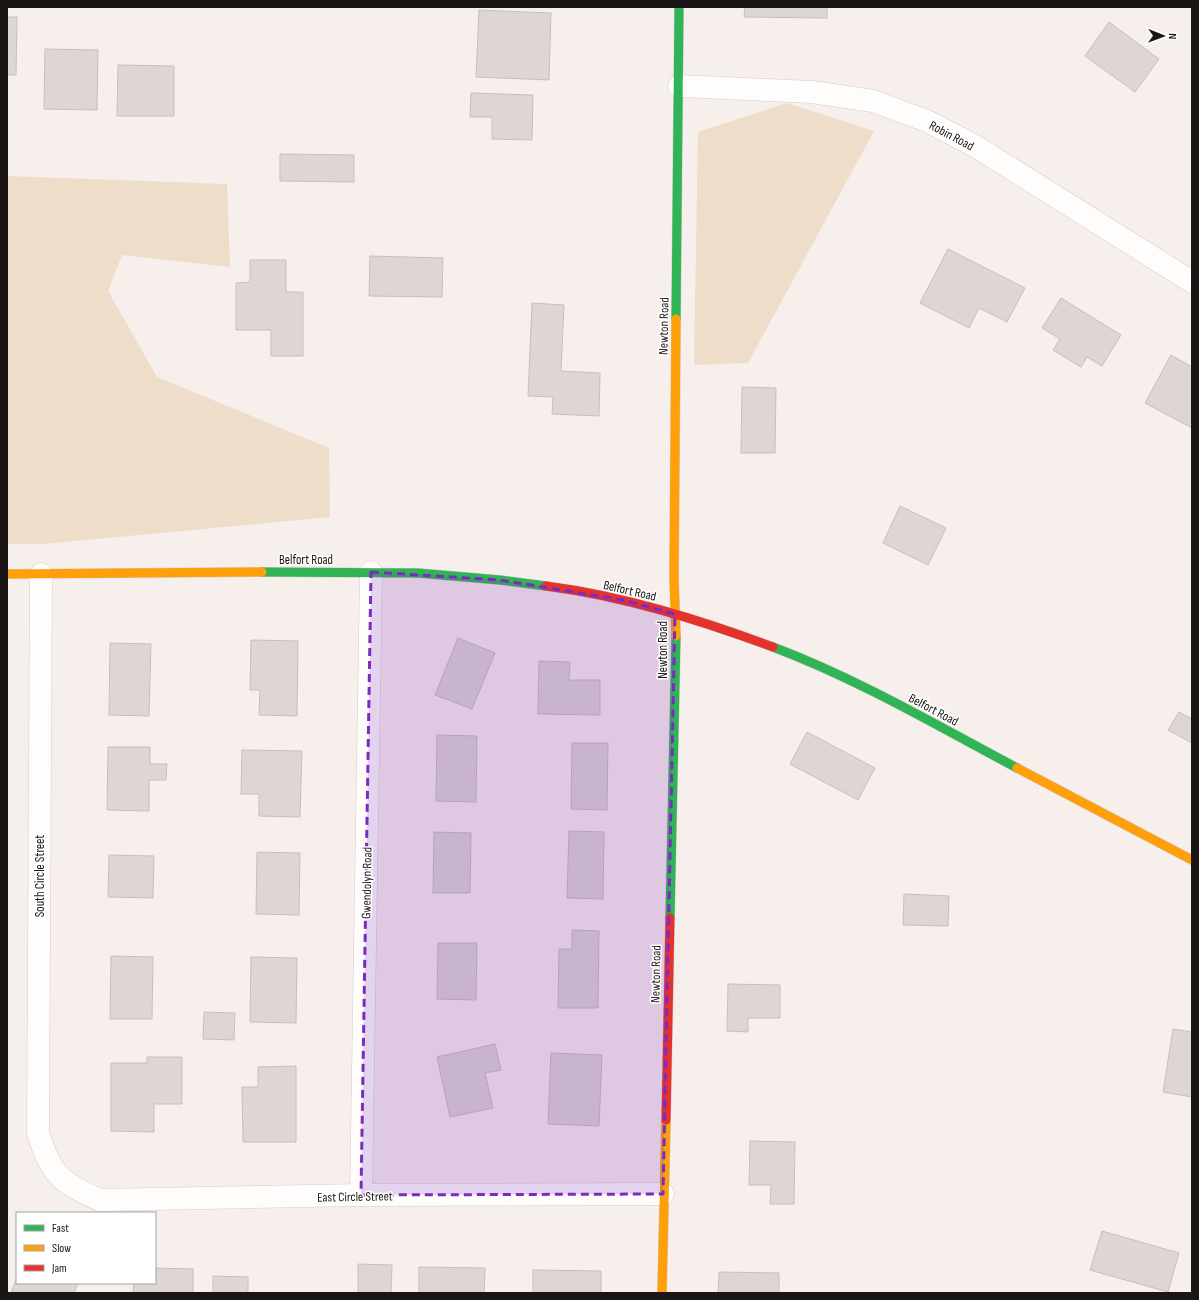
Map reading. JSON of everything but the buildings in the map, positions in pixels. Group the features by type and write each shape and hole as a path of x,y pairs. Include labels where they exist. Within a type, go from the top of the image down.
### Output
{"street":[{"name":"Newton Road","path":"662,1293 676,650 679,7"},
{"name":"Robin Road","path":"679,86 812,92 873,101 927,121 975,146 1192,282"},
{"name":"Gwendolyn Road","path":"362,1195 371,572"},
{"name":"Belfort Road","path":"7,574 418,573 508,581 561,588 624,600 722,628 799,657 889,700 1192,860"},
{"name":"South Circle Street","path":"41,574 38,1133 45,1154 56,1174"},
{"name":"East Circle Street","path":"56,1174 76,1190 100,1200 362,1195 663,1194"}],"highlighted area":[{"path":"371,572 500,580 623,600 675,614 663,1194 361,1195"}],"shaded area":[{"path":"787,103 874,131 748,363 694,365 698,132"},
{"path":"7,176 227,184 230,267 122,255 108,291 157,377 329,448 330,517 43,544 7,544"}],"traffic: fast":[{"path":"676,319 679,7"},
{"path":"262,572 418,573 500,580 546,586"},
{"path":"670,918 676,636"},
{"path":"773,647 867,688 1017,768"}],"traffic: slow":[{"path":"676,319 674,578 676,636"},
{"path":"7,574 262,572"},
{"path":"1017,768 1192,860"},
{"path":"662,1293 666,1120"}],"traffic: jam":[{"path":"546,586 604,596 661,610 718,627 773,647"},
{"path":"666,1120 670,918"}]}
